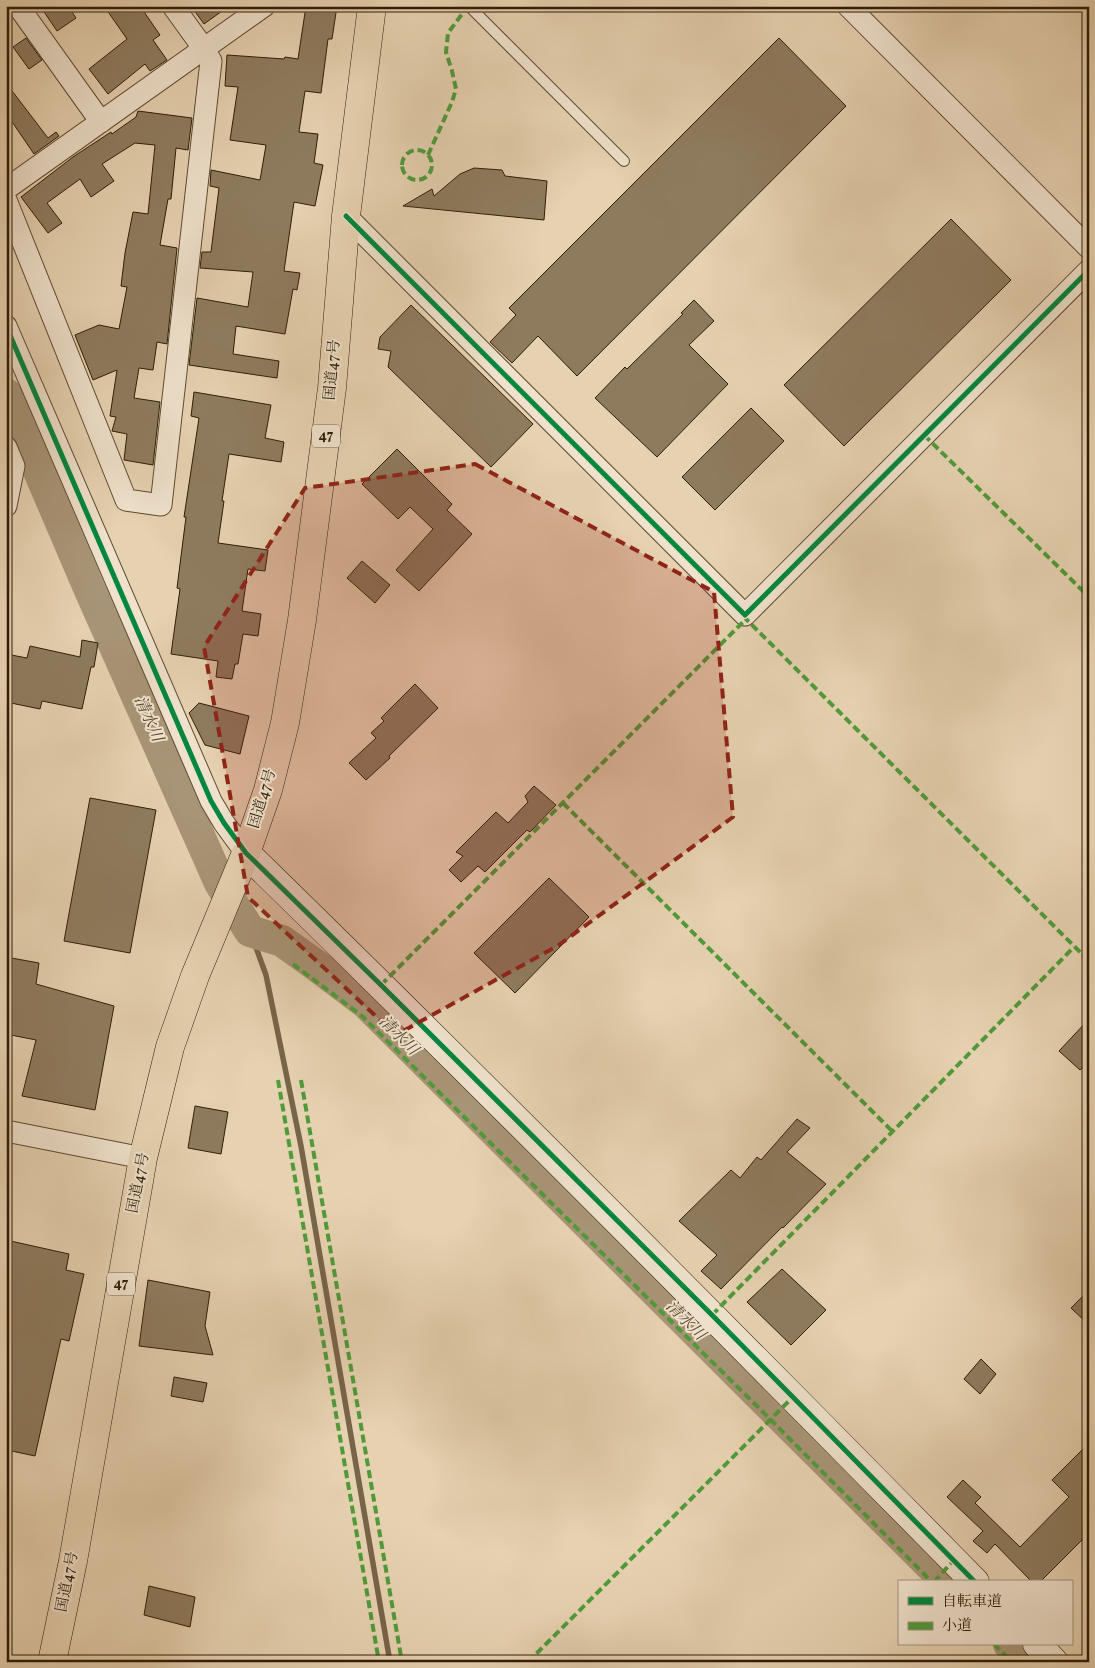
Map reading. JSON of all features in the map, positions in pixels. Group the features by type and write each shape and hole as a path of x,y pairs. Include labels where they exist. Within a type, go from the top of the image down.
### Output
{"highway":[{"name":"国道47号","path":"52,1662 73,1561 143,1158 170,1048 195,976 244,856 268,790 285,723 302,620 332,388 346,216 372,6"}],"street":[{"path":"18,6 101,122"},
{"path":"6,200 126,500 162,506 211,61 174,6"},
{"path":"6,189 264,6"},
{"path":"848,6 1089,248"},
{"path":"346,216 745,614 1089,270"},
{"path":"6,326 211,801 244,856 382,985 670,1272 973,1580"},
{"path":"6,447 14,466 6,506"},
{"path":"6,1132 143,1158"},
{"path":"1039,1646 1054,1662"}],"lane":[{"path":"469,6 624,161"}],"highlighted area":[{"path":"475,464 714,592 733,817 559,945 396,1035 248,897 204,647 305,488"}],"building":[{"path":"40,6 68,6 76,18 57,31"},
{"path":"104,6 140,6 160,35 153,40 167,60 150,71 145,64 108,94 89,69 127,39"},
{"path":"191,6 229,6 204,24"},
{"path":"306,6 337,6 332,39 328,39 321,93 305,91 299,132 318,134 314,163 323,165 315,206 294,202 284,271 300,273 297,290 293,289 285,334 236,326 233,354 279,361 277,378 189,365 197,298 248,307 253,272 200,268 202,252 211,252 219,188 210,186 211,170 260,180 266,145 230,140 238,87 225,86 227,55 298,59"},
{"path":"26,38 42,60 29,69 13,47"},
{"path":"779,38 846,106 577,376 538,336 512,363 490,342 516,315 509,308"},
{"path":"6,83 48,138 56,132 59,136 34,154 6,113"},
{"path":"138,111 192,118 188,150 176,148 171,199 168,199 160,245 177,248 167,344 157,342 153,370 139,368 134,398 160,402 153,465 124,460 127,434 112,431 116,417 110,416 117,370 93,380 75,335 99,325 119,329 127,287 121,286 133,212 148,214 155,145 135,143 102,164 114,181 91,197 80,179 47,203 62,223 48,233 21,197 73,157 136,117"},
{"path":"474,168 502,170 505,176 547,181 544,220 403,206 432,189 434,196 460,174"},
{"path":"951,219 1011,280 844,446 784,385"},
{"path":"694,300 714,321 689,345 728,384 657,457 595,398 625,367 627,369 683,314 681,313"},
{"path":"411,305 533,424 491,467 388,367 391,351 378,349 380,337"},
{"path":"194,392 271,405 265,438 284,442 281,462 229,454 218,543 268,550 265,571 248,569 242,611 261,614 258,636 243,634 238,664 235,664 232,679 216,677 218,661 171,654 180,589 177,588 186,517 184,517 199,418 191,416"},
{"path":"751,408 784,441 715,510 682,477"},
{"path":"397,449 452,504 447,510 472,534 419,591 396,570 433,529 410,507 398,519 362,484"},
{"path":"362,561 390,585 375,603 347,578"},
{"path":"82,640 98,643 94,667 91,667 82,709 42,701 40,709 6,702 6,654 27,658 30,646 80,657"},
{"path":"415,684 438,708 366,780 349,763 376,738 371,733 384,721 381,718"},
{"path":"199,703 249,716 240,754 205,745 189,713"},
{"path":"534,786 556,805 530,832 527,830 485,872 478,866 461,882 449,870 463,856 456,852 496,812 508,823 528,802 525,796"},
{"path":"90,798 156,810 130,953 64,941"},
{"path":"549,878 589,917 515,993 474,953"},
{"path":"6,957 39,963 36,984 114,1006 95,1110 22,1096 36,1040 6,1034"},
{"path":"1089,1019 1089,1062 1080,1070 1059,1051"},
{"path":"195,1106 228,1112 221,1154 188,1148"},
{"path":"797,1119 810,1128 787,1152 826,1184 721,1289 701,1271 717,1255 679,1221 731,1170 740,1178 757,1157 761,1160"},
{"path":"6,1240 69,1254 66,1270 84,1274 69,1341 61,1339 35,1456 7,1450 11,1434 6,1433"},
{"path":"782,1269 826,1310 791,1345 747,1302"},
{"path":"148,1280 210,1292 205,1326 213,1355 139,1346"},
{"path":"1089,1290 1089,1325 1071,1308"},
{"path":"981,1359 996,1374 980,1394 964,1379"},
{"path":"174,1377 207,1383 203,1402 171,1396"},
{"path":"1089,1443 1089,1533 1042,1580 1030,1580 995,1544 987,1553 973,1541 983,1531 947,1497 963,1480 981,1497 975,1503 1020,1547 1069,1497 1052,1480"},
{"path":"149,1586 195,1597 190,1627 144,1615"}],"waterway":[{"name":"清水川","path":"6,394 89,588 220,883 250,931 282,941 366,1003 945,1580"},
{"path":"250,931 266,975 301,1146 390,1662"},
{"name":"清水川","path":"1011,1646 1027,1662"}],"marked path":[{"path":"428,155 456,89 446,52 448,33 468,6"},
{"path":"417,150 423,151 431,159 432,165 431,171 423,179 417,180 411,179 403,171 402,165 403,159 411,151 417,150"},
{"path":"924,435 1089,597"},
{"path":"745,615 746,619 1089,961"},
{"path":"381,985 746,619"},
{"path":"563,803 892,1131"},
{"path":"712,1315 1074,947"},
{"path":"293,964 362,1016 930,1580"},
{"path":"278,1080 379,1662"},
{"path":"301,1080 402,1662"},
{"path":"528,1662 793,1397"},
{"path":"936,1580 954,1560"},
{"path":"996,1646 1012,1662"},
{"path":"53,1658 72,1662"}],"cycle path":[{"path":"346,216 745,615 1089,270"},
{"path":"6,326 211,801 246,853 712,1315 973,1580"}]}
